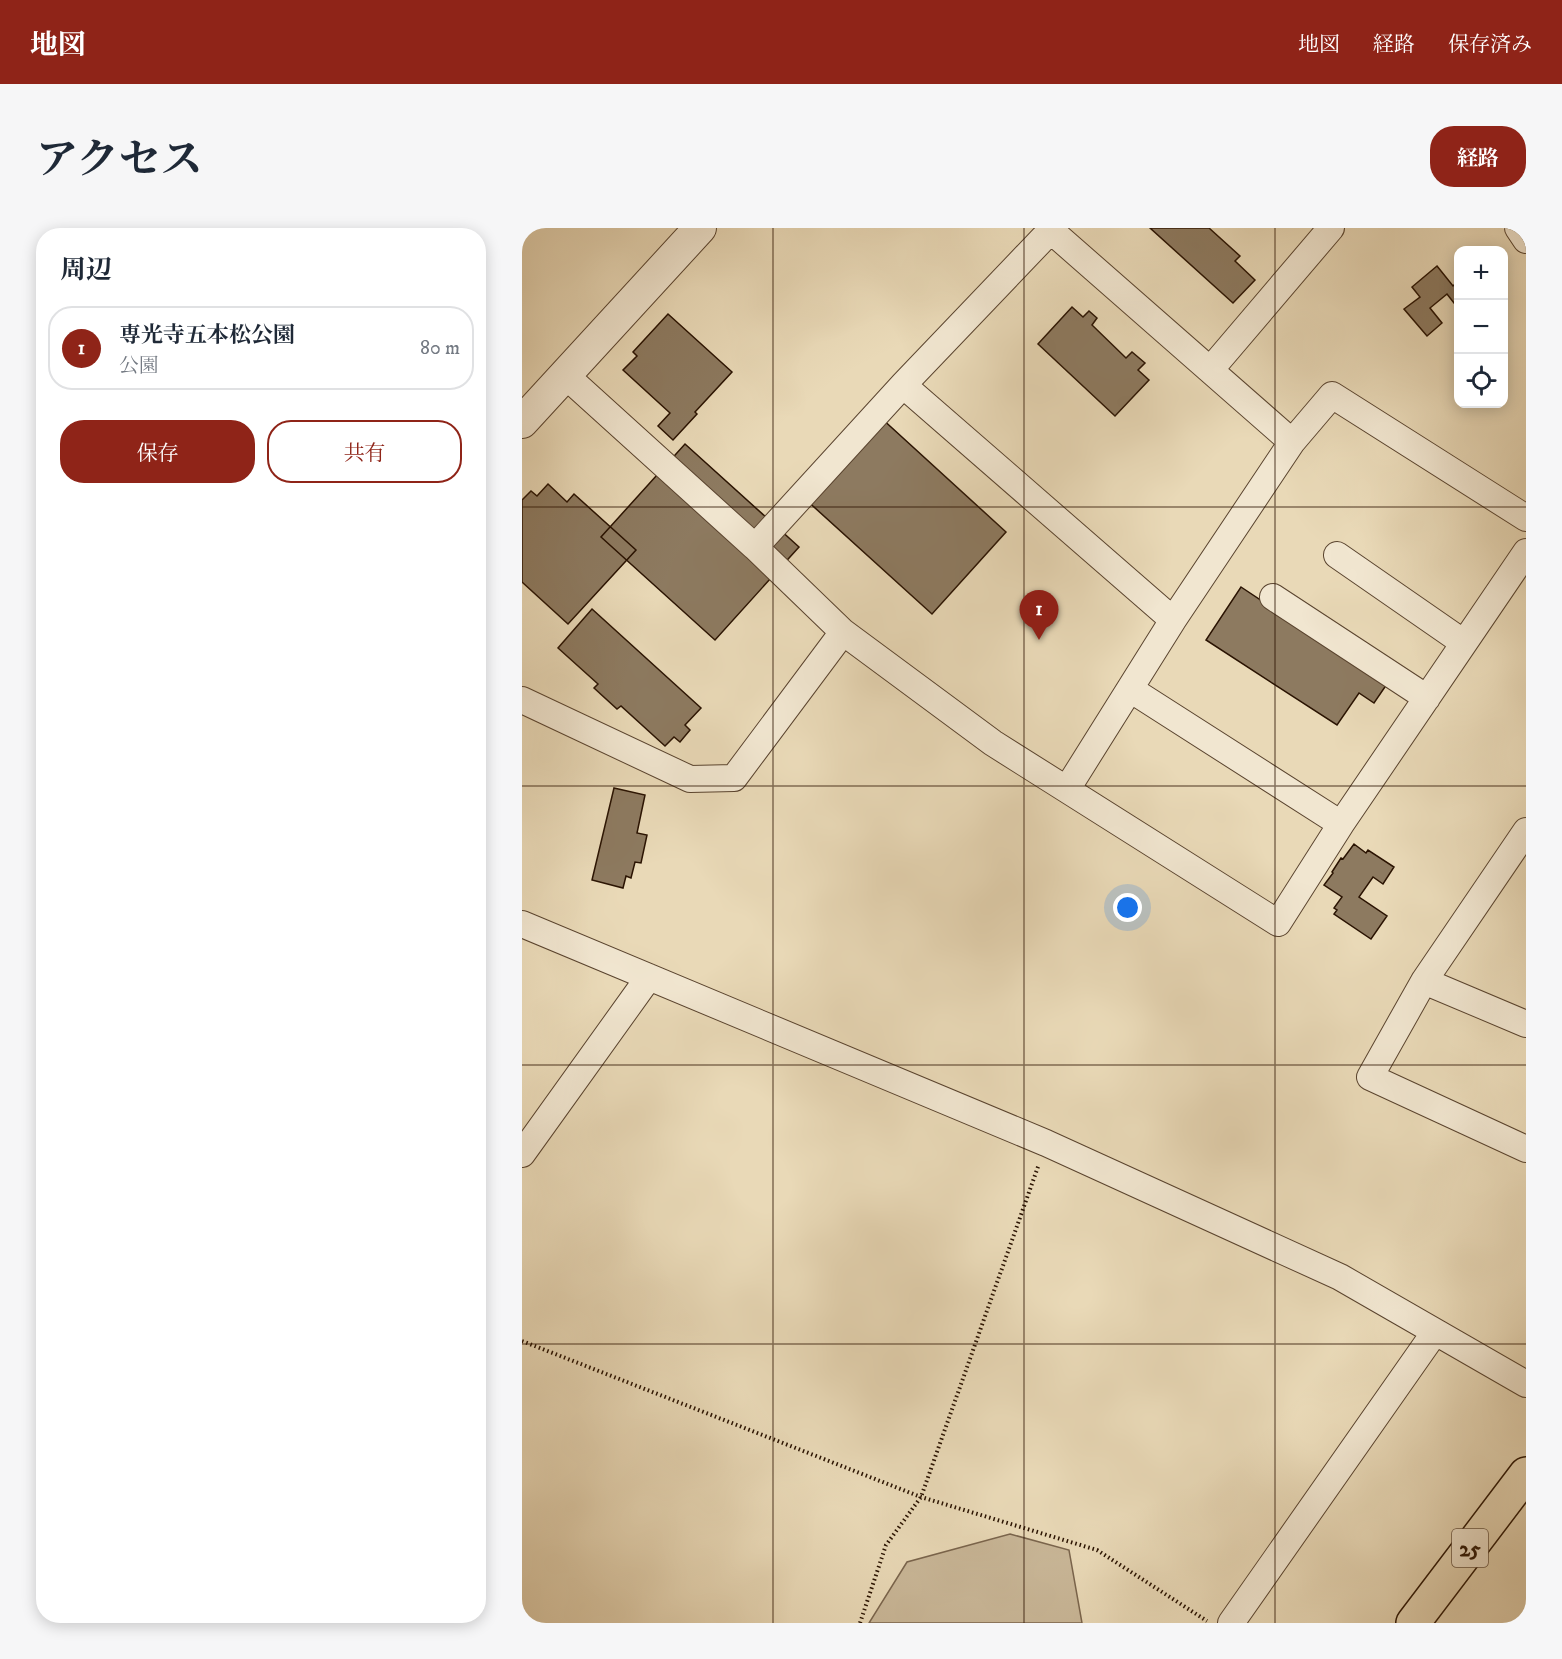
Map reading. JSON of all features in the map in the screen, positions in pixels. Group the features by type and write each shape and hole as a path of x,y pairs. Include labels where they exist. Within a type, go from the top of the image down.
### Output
{"main road":[{"name":"25","path":"1413,1623 1526,1474"}],"street":[{"path":"522,422 700,228"},
{"path":"1211,369 1331,228"},
{"path":"1518,228 1526,240"},
{"path":"756,548 903,385 1050,229 1292,442"},
{"path":"565,375 756,548 843,632 993,743 1278,923 1341,824 1526,552"},
{"path":"903,385 1173,620"},
{"path":"1067,789 1173,620 1292,442 1332,395 1526,518"},
{"path":"1336,555 1464,643"},
{"path":"1273,597 1427,698"},
{"path":"522,700 690,779 734,778 843,632"},
{"path":"1130,689 1341,824"},
{"path":"1526,831 1424,981 1370,1077 1526,1149"},
{"path":"522,924 1046,1143 1340,1276 1526,1384"},
{"path":"522,1154 649,977"},
{"path":"1424,981 1526,1024"},
{"path":"1231,1623 1435,1332"}],"path":[{"path":"860,1623 886,1545 921,1497 1046,1143"},
{"path":"522,1341 921,1497 1097,1550 1209,1623"}],"shaded area":[{"path":"1010,1534 1069,1550 1082,1623 869,1623 907,1562"}],"building":[{"path":"1150,228 1209,228 1240,256 1235,261 1255,280 1233,303"},
{"path":"1437,266 1454,285 1454,303 1447,294 1430,308 1442,323 1427,336 1404,309 1420,297 1412,287"},
{"path":"1072,307 1083,317 1089,311 1097,318 1092,325 1126,358 1132,352 1145,363 1138,370 1149,380 1115,416 1038,344"},
{"path":"1072,307 1083,317 1089,311 1097,318 1092,325 1126,358 1132,352 1145,363 1138,370 1149,380 1115,416 1038,344"},
{"path":"668,314 732,372 673,440 658,426 670,413 623,370 637,356 633,352"},
{"path":"868,406 1006,532 932,614 793,488"},
{"path":"685,444 799,547 715,640 601,537"},
{"path":"548,484 567,502 574,494 636,550 568,624 522,582 522,500 531,491 537,496"},
{"path":"1241,587 1387,684 1374,703 1359,693 1337,725 1206,640"},
{"path":"592,609 701,708 685,725 690,730 680,742 674,737 665,746 621,706 617,709 594,688 598,684 558,648"},
{"path":"614,788 645,795 637,833 647,835 641,863 635,862 631,878 626,876 623,888 592,880"},
{"path":"1354,844 1366,853 1368,850 1394,867 1383,884 1373,877 1359,897 1387,916 1371,939 1334,914 1337,910 1334,908 1342,897 1324,885 1341,858 1343,859"}],"place":[{"name":"専光寺五本松公園","path":"1039,640"}]}
